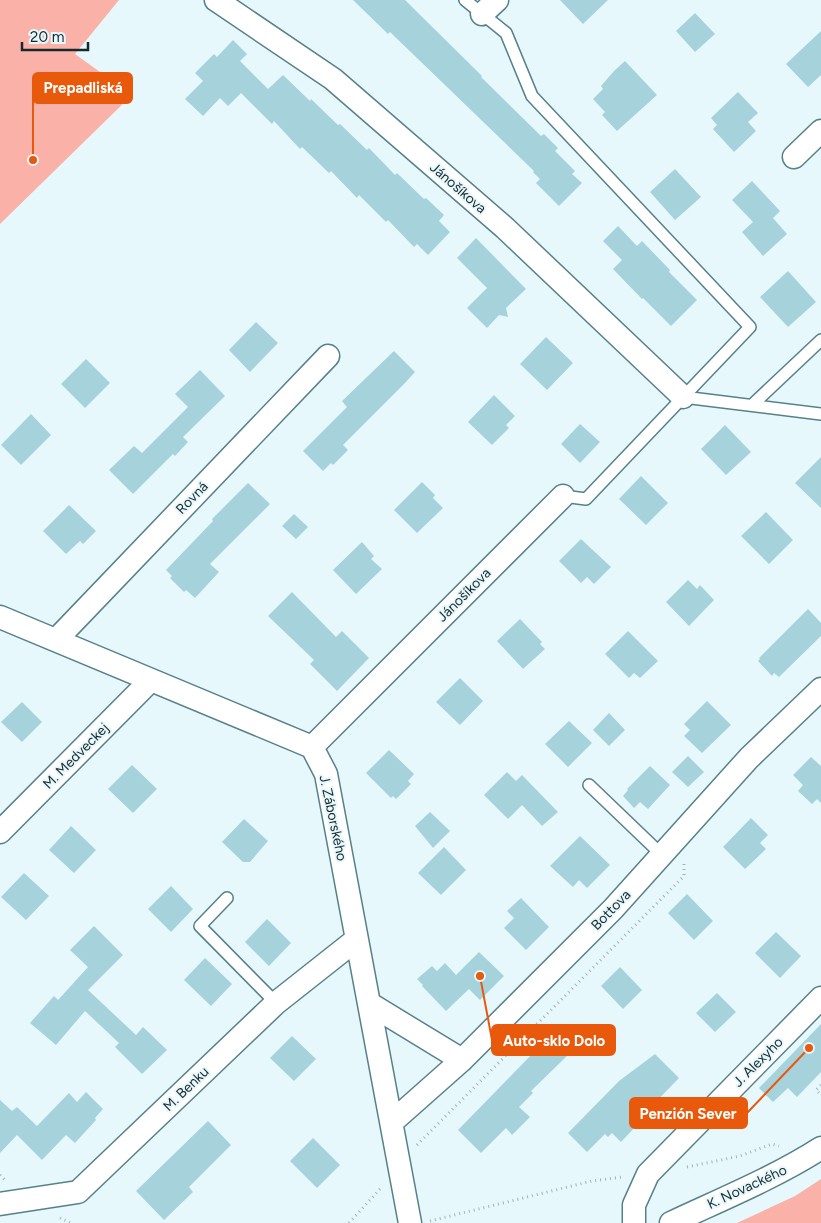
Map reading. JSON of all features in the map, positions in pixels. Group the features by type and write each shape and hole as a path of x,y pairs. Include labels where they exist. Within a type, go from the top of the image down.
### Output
{"street":[{"name":"Jánošíkova","path":"216,0 333,80 505,228 683,397"},
{"path":"794,157 821,131"},
{"name":"Rovná","path":"56,640 328,356"},
{"name":"Jánošíkova","path":"312,747 563,496"},
{"path":"0,617 312,747"},
{"name":"M. Medveckej","path":"0,832 152,680"},
{"name":"Bottova","path":"392,1122 462,1060 612,909 749,758 821,688"},
{"name":"J. Záborského","path":"312,747 326,774 410,1223"},
{"name":"M. Benku","path":"0,1204 78,1192 276,1002 357,938"},
{"name":"J. Alexyho","path":"634,1223 634,1204 648,1174 821,998"},
{"path":"370,1004 462,1060"},
{"name":"K. Novackého","path":"671,1223 765,1180 821,1148"}],"lane":[{"name":"Jánošíkova","path":"482,5 506,33 532,96 750,327 586,498 563,496"},
{"path":"752,405 821,340"},
{"path":"683,397 821,414"},
{"path":"589,785 662,855"},
{"path":"227,898 200,926 276,1002"}],"path":[{"path":"821,1085 816,1090 821,1095"}],"shaded area":[{"path":"0,0 119,0 75,54 132,95 0,224"},
{"path":"821,1179 821,1223 737,1223 795,1196"}],"building":[{"path":"353,0 405,0 541,136 544,134 558,148 555,151 575,171 572,174 582,183 559,206 536,183 540,179 534,171 390,32 388,34"},
{"path":"560,0 608,0 583,24"},
{"path":"695,13 715,34 695,52 676,31"},
{"path":"821,31 821,75 808,87 786,64"},
{"path":"233,40 247,54 240,61 268,89 283,75 367,150 369,148 395,175 397,173 444,215 439,221 450,232 428,255 417,244 414,247 388,220 386,222 359,195 357,198 331,171 329,173 302,147 300,149 274,121 272,124 241,93 228,106 220,98 203,116 185,99 203,81 195,73 214,54 217,57"},
{"path":"625,61 657,95 617,131 602,115 605,112 593,99 603,89 601,86"},
{"path":"738,92 758,113 748,122 756,131 734,152 713,129 717,125 711,118"},
{"path":"675,169 701,197 675,220 650,192"},
{"path":"752,181 780,211 773,218 787,234 763,256 742,232 753,222 732,200"},
{"path":"618,226 637,246 642,241 697,300 671,326 613,269 622,260 603,241"},
{"path":"476,238 526,289 506,308 508,317 499,315 487,328 467,308 487,288 457,258"},
{"path":"788,271 816,302 788,327 760,297"},
{"path":"256,322 278,343 250,372 229,350"},
{"path":"546,337 573,363 547,390 520,364"},
{"path":"394,351 415,372 343,445 348,450 333,465 331,463 323,471 303,451 347,407 342,401"},
{"path":"86,359 110,383 85,408 61,384"},
{"path":"200,370 225,396 183,437 188,442 175,456 173,454 133,494 109,470 134,446 142,453 188,407 175,394"},
{"path":"494,395 515,416 506,425 509,428 492,445 468,422"},
{"path":"31,414 51,435 21,465 1,445"},
{"path":"580,424 600,442 580,463 561,444"},
{"path":"725,425 751,452 726,475 701,449"},
{"path":"821,457 821,508 795,483"},
{"path":"641,476 668,503 646,525 619,499"},
{"path":"422,482 435,495 433,498 443,508 417,533 394,510"},
{"path":"248,483 270,504 210,564 219,572 195,598 186,590 184,592 170,578 172,576 166,570 213,521 212,519"},
{"path":"69,505 96,531 83,544 80,541 66,554 43,531"},
{"path":"766,512 793,540 769,564 741,536"},
{"path":"294,514 308,527 296,539 282,526"},
{"path":"581,539 611,567 594,584 587,577 581,583 559,561"},
{"path":"362,542 374,556 371,559 382,569 356,594 333,570"},
{"path":"688,580 697,589 700,585 714,600 689,626 666,602"},
{"path":"292,592 336,637 342,631 369,658 337,691 310,664 314,660 268,616"},
{"path":"808,609 821,623 821,636 779,677 774,673 772,676 758,661 759,658"},
{"path":"520,619 542,642 540,644 545,649 523,669 497,641"},
{"path":"628,631 658,661 640,678 634,673 629,678 605,654"},
{"path":"460,678 483,701 460,725 436,702"},
{"path":"707,701 731,725 702,753 684,736 690,730 684,724"},
{"path":"22,702 42,722 22,742 1,722"},
{"path":"609,713 625,730 609,746 593,730"},
{"path":"569,721 592,743 568,767 545,744"},
{"path":"389,750 414,774 408,781 411,784 396,799 393,796 391,798 366,773"},
{"path":"688,756 704,772 688,787 672,772"},
{"path":"811,757 821,766 821,803 817,799 812,804 798,791 803,785 793,775"},
{"path":"132,765 157,789 133,813 108,789"},
{"path":"650,766 670,785 648,809 640,802 634,808 623,796 627,789"},
{"path":"507,772 516,781 522,775 558,812 542,826 522,805 508,819 484,795"},
{"path":"430,812 450,831 433,848 415,826"},
{"path":"751,818 768,835 760,843 766,849 745,869 723,847"},
{"path":"244,819 268,841 250,862 243,862 222,842"},
{"path":"71,826 96,850 74,873 49,850"},
{"path":"580,836 610,865 587,888 579,880 573,887 550,866"},
{"path":"444,847 466,870 441,895 418,873"},
{"path":"24,873 49,896 26,920 1,897"},
{"path":"171,886 193,909 171,932 148,909"},
{"path":"687,894 713,921 694,940 668,913"},
{"path":"521,898 549,927 526,950 504,928 514,918 507,911"},
{"path":"267,919 291,943 269,966 245,942"},
{"path":"94,926 123,955 88,990 136,1035 143,1027 167,1050 142,1074 115,1047 119,1043 85,1011 56,1045 30,1023 54,996 58,1000 88,967 70,950"},
{"path":"776,932 801,956 780,978 755,953"},
{"path":"479,952 504,976 480,1000 469,989 446,1011 417,979 432,966 437,971 445,963 456,975"},
{"path":"205,958 232,984 211,1006 184,980"},
{"path":"620,967 642,990 623,1009 601,986"},
{"path":"717,993 736,1012 715,1032 696,1013"},
{"path":"821,1024 821,1072 797,1097 788,1088 773,1102 759,1088"},
{"path":"547,1030 569,1054 531,1091 533,1093 519,1107 530,1117 512,1135 506,1128 481,1153 458,1130 539,1047 535,1042"},
{"path":"292,1036 316,1059 294,1081 270,1058"},
{"path":"655,1054 679,1078 636,1123 638,1124 621,1142 612,1133 608,1137 605,1134 587,1152 568,1133 619,1081"},
{"path":"86,1092 103,1109 95,1118 96,1120 75,1143 66,1135 42,1160 17,1135 0,1153 0,1100 12,1111 17,1107 37,1126 69,1093 77,1102"},
{"path":"208,1121 231,1145 189,1187 193,1192 164,1220 136,1191"},
{"path":"313,1138 340,1165 317,1188 290,1161"}],"place":[{"name":"Prepadliská","path":"33,160"},
{"name":"Auto-sklo Dolo","path":"480,976"},
{"name":"Penzión Sever","path":"809,1048"}]}
